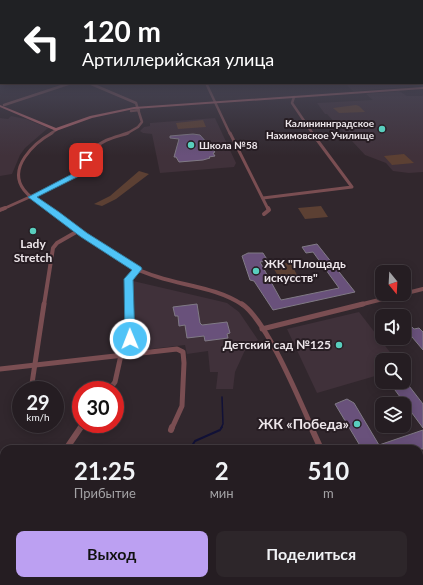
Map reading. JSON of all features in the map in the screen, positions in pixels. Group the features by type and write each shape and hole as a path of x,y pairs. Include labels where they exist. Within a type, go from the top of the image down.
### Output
{"main road":[{"path":"1,105 58,129 95,116 139,109 227,101"}],"street":[{"path":"1,105 13,101"},
{"path":"0,210 32,197 80,172 90,152 100,144 137,129 142,122 139,109 134,101"},
{"path":"263,198 352,187 296,111 293,101"},
{"path":"216,102 247,168 269,210 264,214"},
{"path":"131,111 139,109"},
{"path":"58,129 34,146 26,155 19,174 20,184 25,192 118,258 138,269 164,280 236,299 245,306 252,314 279,356 319,445"},
{"path":"32,381 53,248 57,242 78,230"},
{"path":"130,354 129,279 138,269"},
{"path":"262,329 423,289"},
{"path":"0,369 177,349 183,352 184,363 182,406 171,430"},
{"path":"115,381 121,355"},
{"path":"69,445 77,433"}],"shaded area":[{"name":"Калининнградское Нахимовское Училище","path":"423,101 423,172 409,173 393,171 386,163 365,155 327,114 325,114 317,103"},
{"path":"356,105 365,112 339,113 333,108"},
{"path":"11,116 26,119 48,128 25,148 20,155 12,174 0,176 0,118 8,119"},
{"name":"Школа №58","path":"215,118 236,163 234,167 160,173 152,134 143,133 140,131 144,127 150,126 150,123"},
{"path":"203,120 206,127 178,129 176,123"},
{"path":"404,154 414,163 392,165 384,156"},
{"path":"139,171 149,174 116,199 102,206 94,204 110,196"},
{"path":"321,206 328,217 305,219 298,208"},
{"path":"297,261 299,264 294,269 297,275 280,279 272,266"},
{"path":"133,281 227,303 239,312 258,340 254,346 246,348 235,372 233,389 216,389 218,372 210,372 208,351 187,354 185,345 142,350 137,349"},
{"name":"Детский сад №125","path":"359,312 375,333 375,345 384,345 391,353 375,353 375,376 317,393 287,329"}],"building":[{"path":"193,134 200,135 215,152 213,153 215,156 203,160 179,162 176,157 174,157 179,139 170,138 170,136"},
{"name":"ЖК \"Площадь искусств\"","path":"317,244 355,292 273,310 254,281 250,280 242,256 248,253 263,253 268,261 260,262 281,300 339,288 313,252 306,253 302,247"},
{"name":"Детский сад №125","path":"197,304 200,323 202,325 227,322 230,333 227,334 228,338 205,341 204,336 187,338 185,325 179,326 178,316 175,316 173,307"},
{"path":"411,327 414,329 419,328 423,332 423,350 411,336"},
{"path":"411,388 423,404 423,428 411,412 411,397 400,397 394,389"},
{"name":"ЖК «Победа»","path":"347,399 354,403 379,445 360,445 335,404"},
{"name":"ЖК «Победа»","path":"423,430 423,445 379,445"}],"waterway":[{"path":"221,428 223,424 222,397"},
{"path":"192,445 195,441 220,430 222,427"}],"place":[{"name":"Калининнградское Нахимовское Училище","path":"382,129"},
{"name":"Школа №58","path":"191,145"},
{"name":"Lady Stretch","path":"33,231"},
{"name":"ЖК \"Площадь искусств\"","path":"256,271"},
{"name":"Детский сад №125","path":"339,345"},
{"name":"ЖК «Победа»","path":"357,424"}],"route":[{"path":"86,160 84,167 74,177 32,197 56,213 84,235 118,258 138,269 130,276 128,283 130,339"}]}
